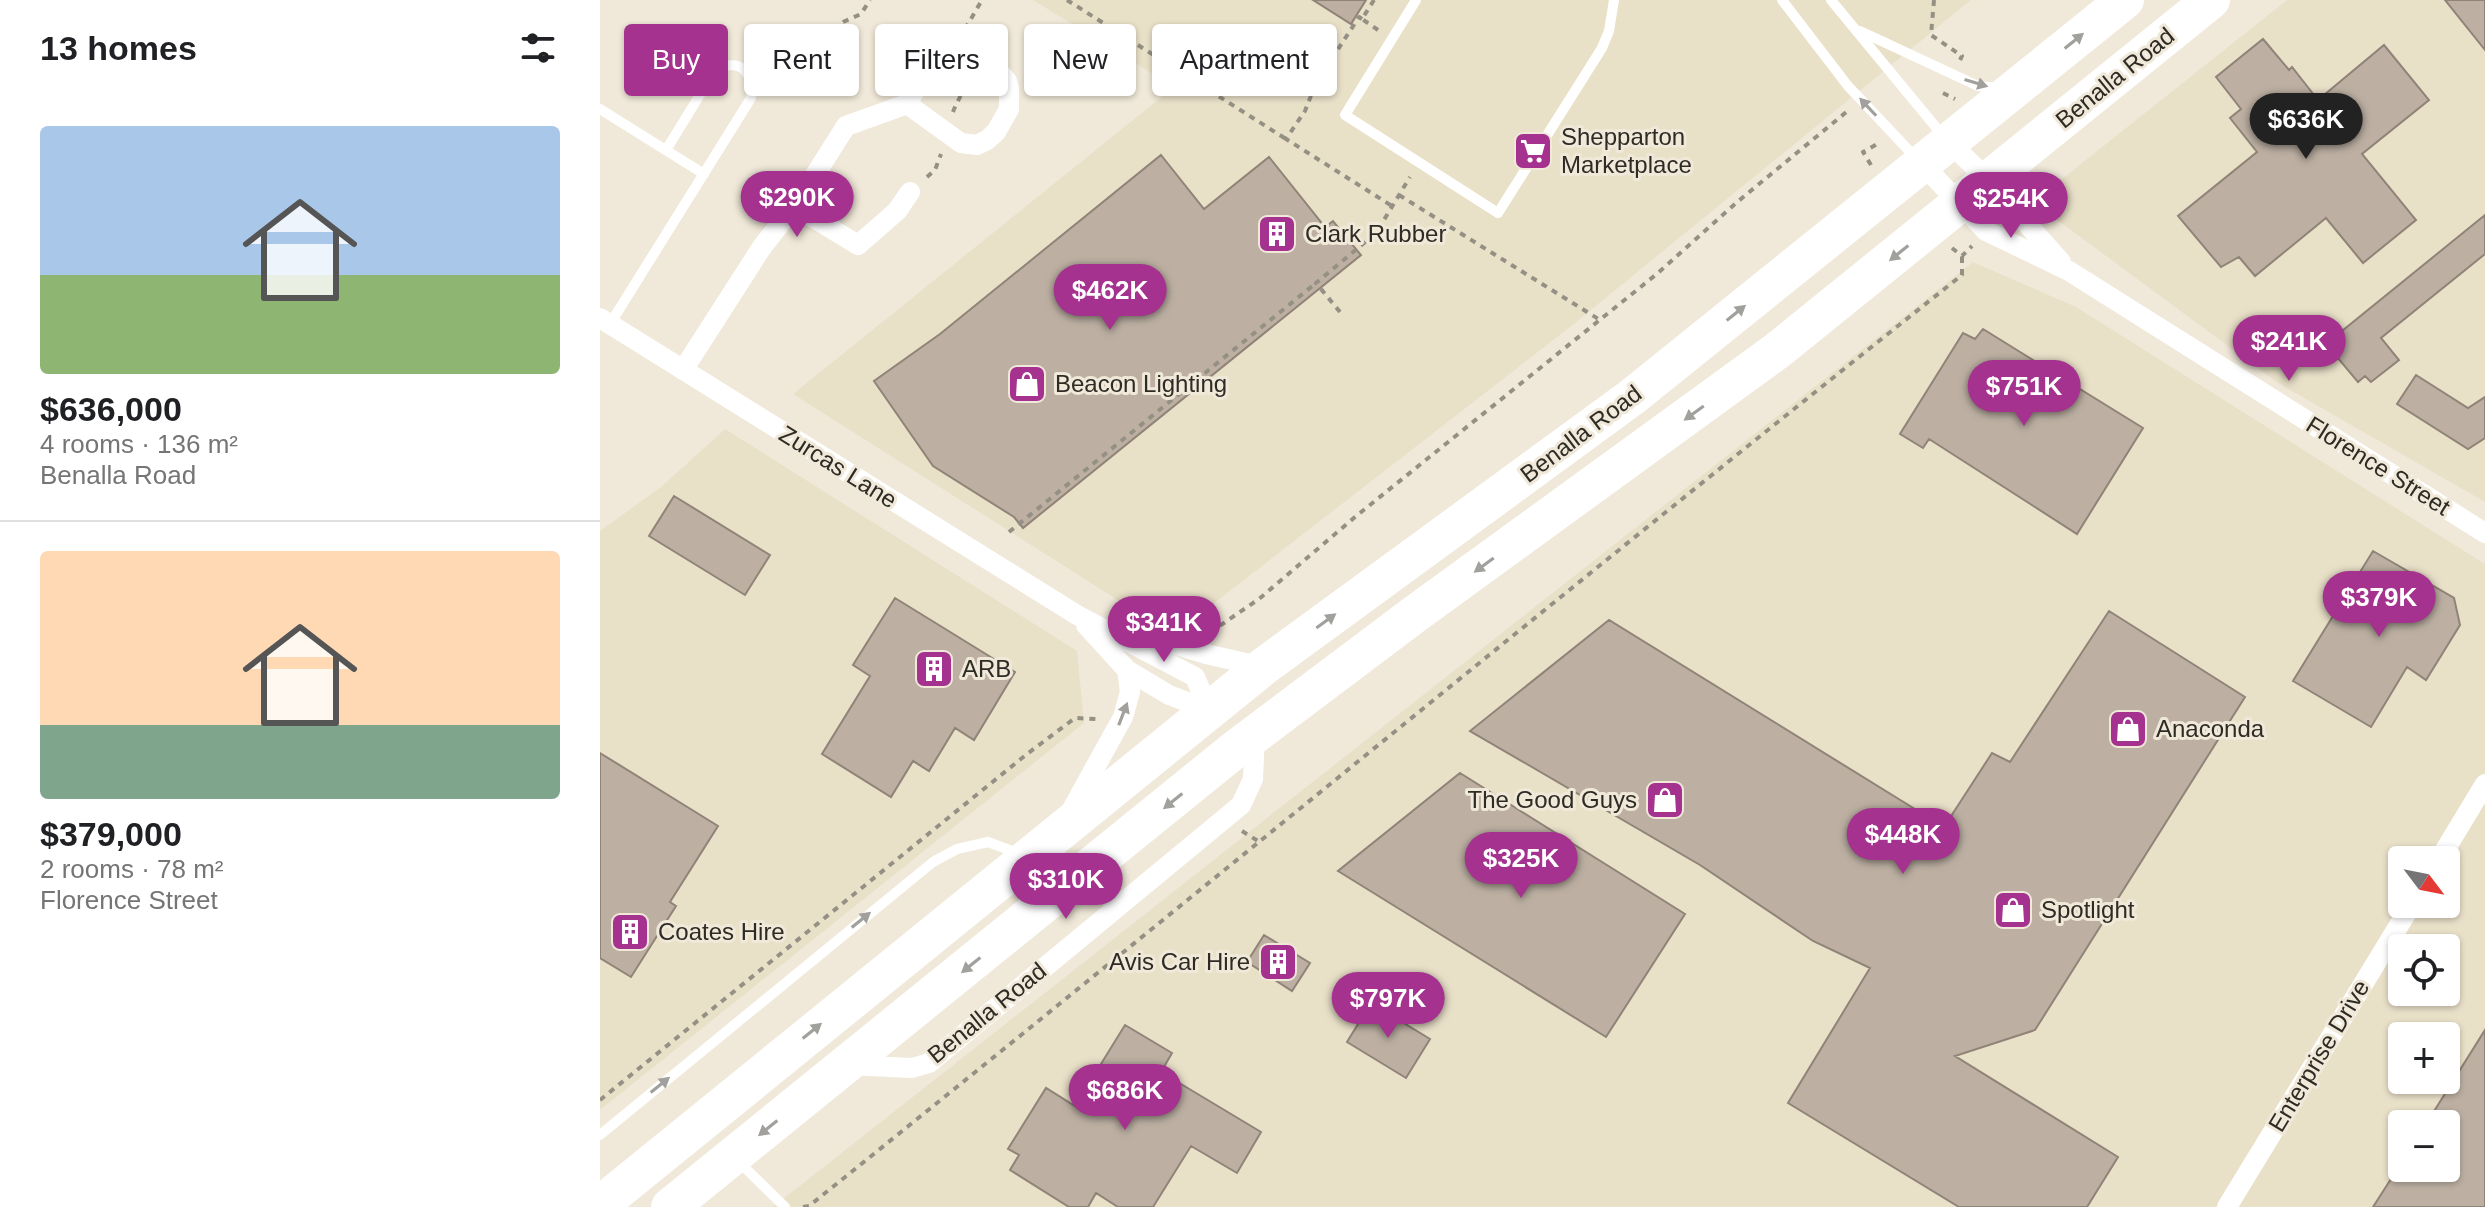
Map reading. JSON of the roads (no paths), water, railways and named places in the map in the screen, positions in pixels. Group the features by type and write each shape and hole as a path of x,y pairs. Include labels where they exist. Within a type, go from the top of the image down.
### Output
{"highway":[{"name":"Benalla Road","path":"600,1205 1263,667 1569,446 2125,0"},
{"name":"Benalla Road","path":"670,1207 1244,743 1415,614 1738,381 2211,0"},
{"path":"1209,710 1244,743"},
{"path":"660,1156 712,1151 732,1156"}],"street":[{"path":"683,370 762,247 794,206 846,126 907,104 939,54 947,50 964,51 1007,81 1010,102 996,132 977,145 961,143 949,136 907,104"},
{"name":"Florence Street","path":"1935,152 1973,191 2069,271"},
{"name":"Florence Street","path":"1935,152 1973,191 1986,231 2069,271 2485,533"},
{"path":"794,206 858,245 897,211 910,192"},
{"name":"Zurcas Lane","path":"605,321 1077,615 1195,677 1209,710"},
{"name":"Zurcas Lane","path":"1077,615 1206,654 1263,667"},
{"name":"Zurcas Lane","path":"1077,615 1127,670 1169,695 1209,710"},
{"path":"1059,831 1123,717 1130,692 1127,670"},
{"name":"Benalla Road","path":"846,1065 912,1068 929,1063 1241,805 1253,779 1244,743"},
{"path":"2447,846 2485,784"},
{"name":"Enterprise Drive","path":"2227,1207 2403,918"}],"lane":[{"path":"1416,0 1345,115 1498,213 1602,48 1609,31 1614,0"},
{"path":"1782,0 1848,86 1935,152"},
{"path":"1831,0 1842,6 1935,152"},
{"path":"1854,28 1978,86 1999,88 2022,83"},
{"path":"605,321 751,98 751,80 743,68 735,64 714,72 666,150"},
{"path":"600,109 704,174"},
{"path":"600,1135 933,862 957,849 988,842 1028,856"},
{"path":"732,1156 785,1207"}],"place":[{"name":"Shepparton Marketplace","path":"1533,151"},
{"name":"Clark Rubber","path":"1277,234"},
{"name":"Beacon Lighting","path":"1027,384"},
{"name":"ARB","path":"934,669"},
{"name":"Anaconda","path":"2128,729"},
{"name":"The Good Guys","path":"1665,800"},
{"name":"Spotlight","path":"2013,910"},
{"name":"Coates Hire","path":"630,932"},
{"name":"Avis Car Hire","path":"1278,962"}]}
